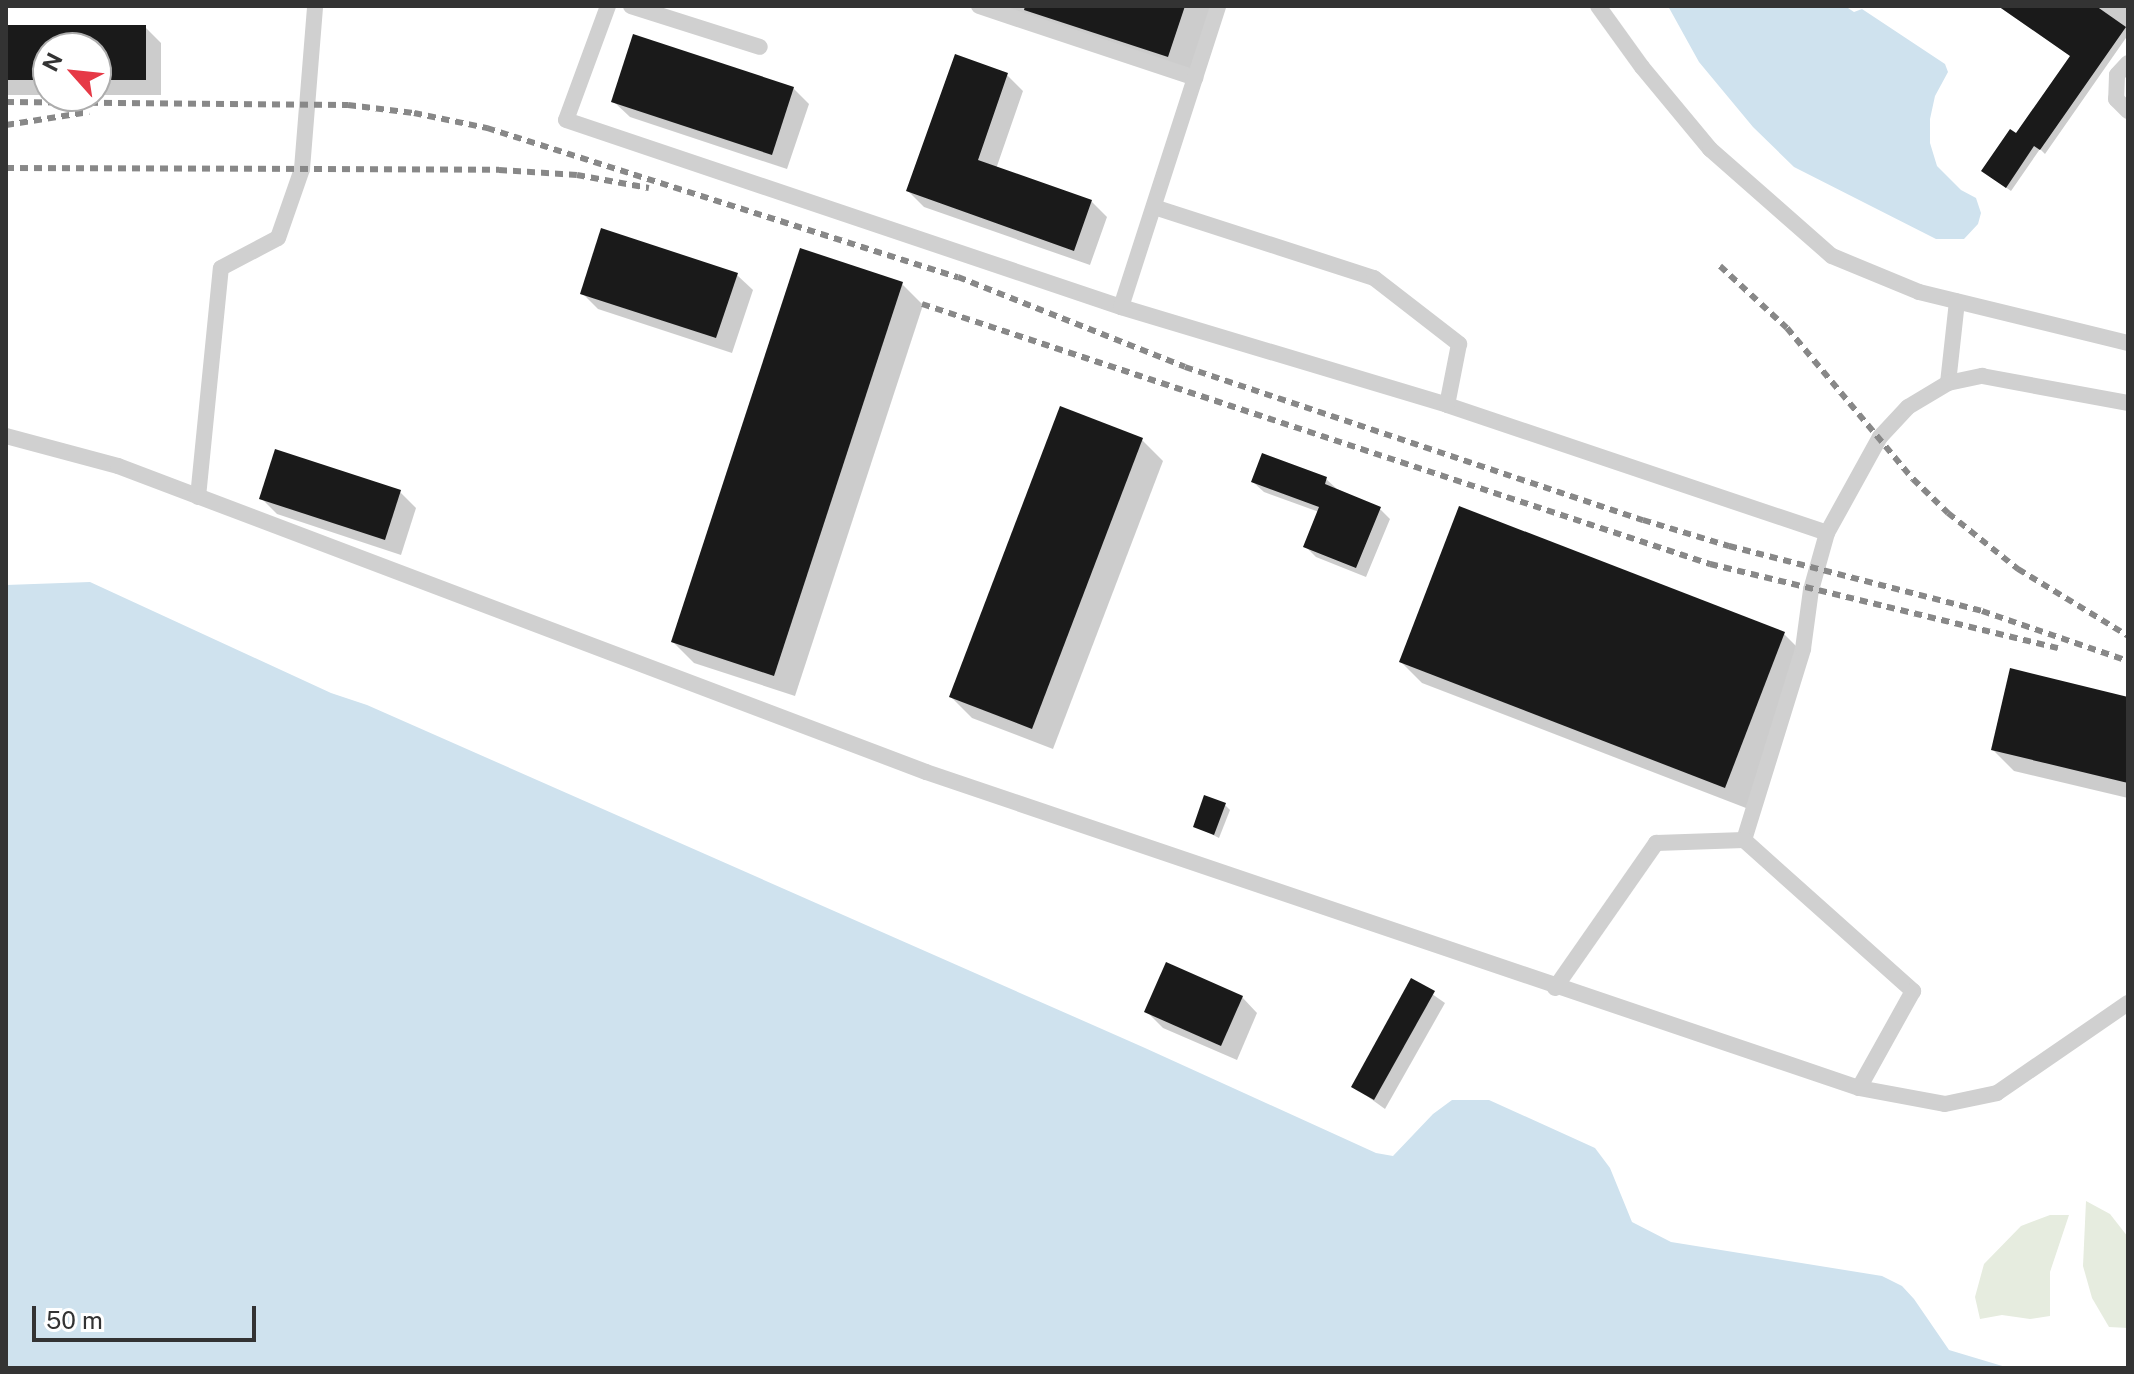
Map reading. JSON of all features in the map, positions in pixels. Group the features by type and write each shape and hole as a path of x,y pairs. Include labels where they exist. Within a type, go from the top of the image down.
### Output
{"lane":[{"path":"198,497 221,268 278,238 302,169 315,6"},
{"path":"608,6 566,120 1121,307 1447,405 1827,533"},
{"path":"631,6 760,47"},
{"path":"979,6 1195,78"},
{"path":"1121,307 1218,6"},
{"path":"1598,6 1642,67 1710,149 1832,256 1919,292 2128,343"},
{"path":"2128,63 2117,75 2116,99 2128,111"},
{"path":"1154,207 1374,278 1459,344 1447,405"},
{"path":"1948,383 1957,301"},
{"path":"1744,840 1803,649 1811,590 1827,533 1880,437 1908,407 1948,383 1982,376 2033,382 2128,403"},
{"path":"6,436 118,466 926,772 1555,988 1859,1088 1945,1104 1997,1093 2128,1003"},
{"path":"1555,988 1656,843 1744,840 1913,991 1859,1088"}],"shaded area":[{"path":"2086,1201 2110,1214 2128,1237 2128,1328 2109,1327 2092,1298 2083,1266"},
{"path":"2050,1215 2069,1215 2050,1272 2050,1316 2030,1319 2002,1315 1980,1319 1975,1297 1984,1264 2021,1226"}],"water":[{"path":"1668,6 1845,6 1854,12 1862,9 1945,64 1948,72 1935,96 1930,119 1930,143 1937,166 1961,190 1976,198 1981,213 1978,224 1964,239 1936,239 1794,167 1753,127 1699,62"},
{"path":"90,582 331,693 367,705 1376,1153 1393,1156 1433,1114 1452,1100 1489,1100 1595,1148 1610,1168 1632,1222 1671,1242 1882,1276 1902,1286 1914,1299 1949,1350 2009,1368 6,1368 6,585"}],"building":[{"path":"1025,6 1185,6 1168,57 1024,10"},
{"path":"1998,6 2096,6 2126,27 2040,150 2034,146 2006,188 1981,171 2010,129 2016,133 2070,56"},
{"path":"6,25 146,25 146,80 112,80 112,32 32,32 32,80 6,80"},
{"path":"633,34 794,87 772,155 611,102"},
{"path":"955,54 1008,73 978,160 1092,200 1074,251 906,191"},
{"path":"601,228 738,273 716,338 580,294"},
{"path":"800,248 903,282 774,676 671,642"},
{"path":"1060,406 1143,438 1032,729 949,697"},
{"path":"275,449 401,490 385,540 259,499"},
{"path":"1262,453 1327,477 1325,484 1381,507 1356,568 1303,547 1319,507 1251,482"},
{"path":"1459,506 1785,632 1725,788 1399,662"},
{"path":"2010,668 2128,697 2128,783 1991,750"},
{"path":"1204,795 1226,803 1214,835 1193,827"},
{"path":"1166,962 1243,996 1221,1046 1144,1012"},
{"path":"1411,978 1435,991 1374,1100 1351,1087"}],"railway":[{"path":"6,102 348,105 414,113 487,128 958,277 1185,367 1643,520 1729,546 1982,611 2128,661"},
{"path":"6,125 89,112"},
{"path":"6,168 499,170 577,175 649,188"},
{"path":"1720,266 1787,328 1913,479 1948,513 2018,569 2128,636"},
{"path":"922,304 1710,564 2058,648"}]}
